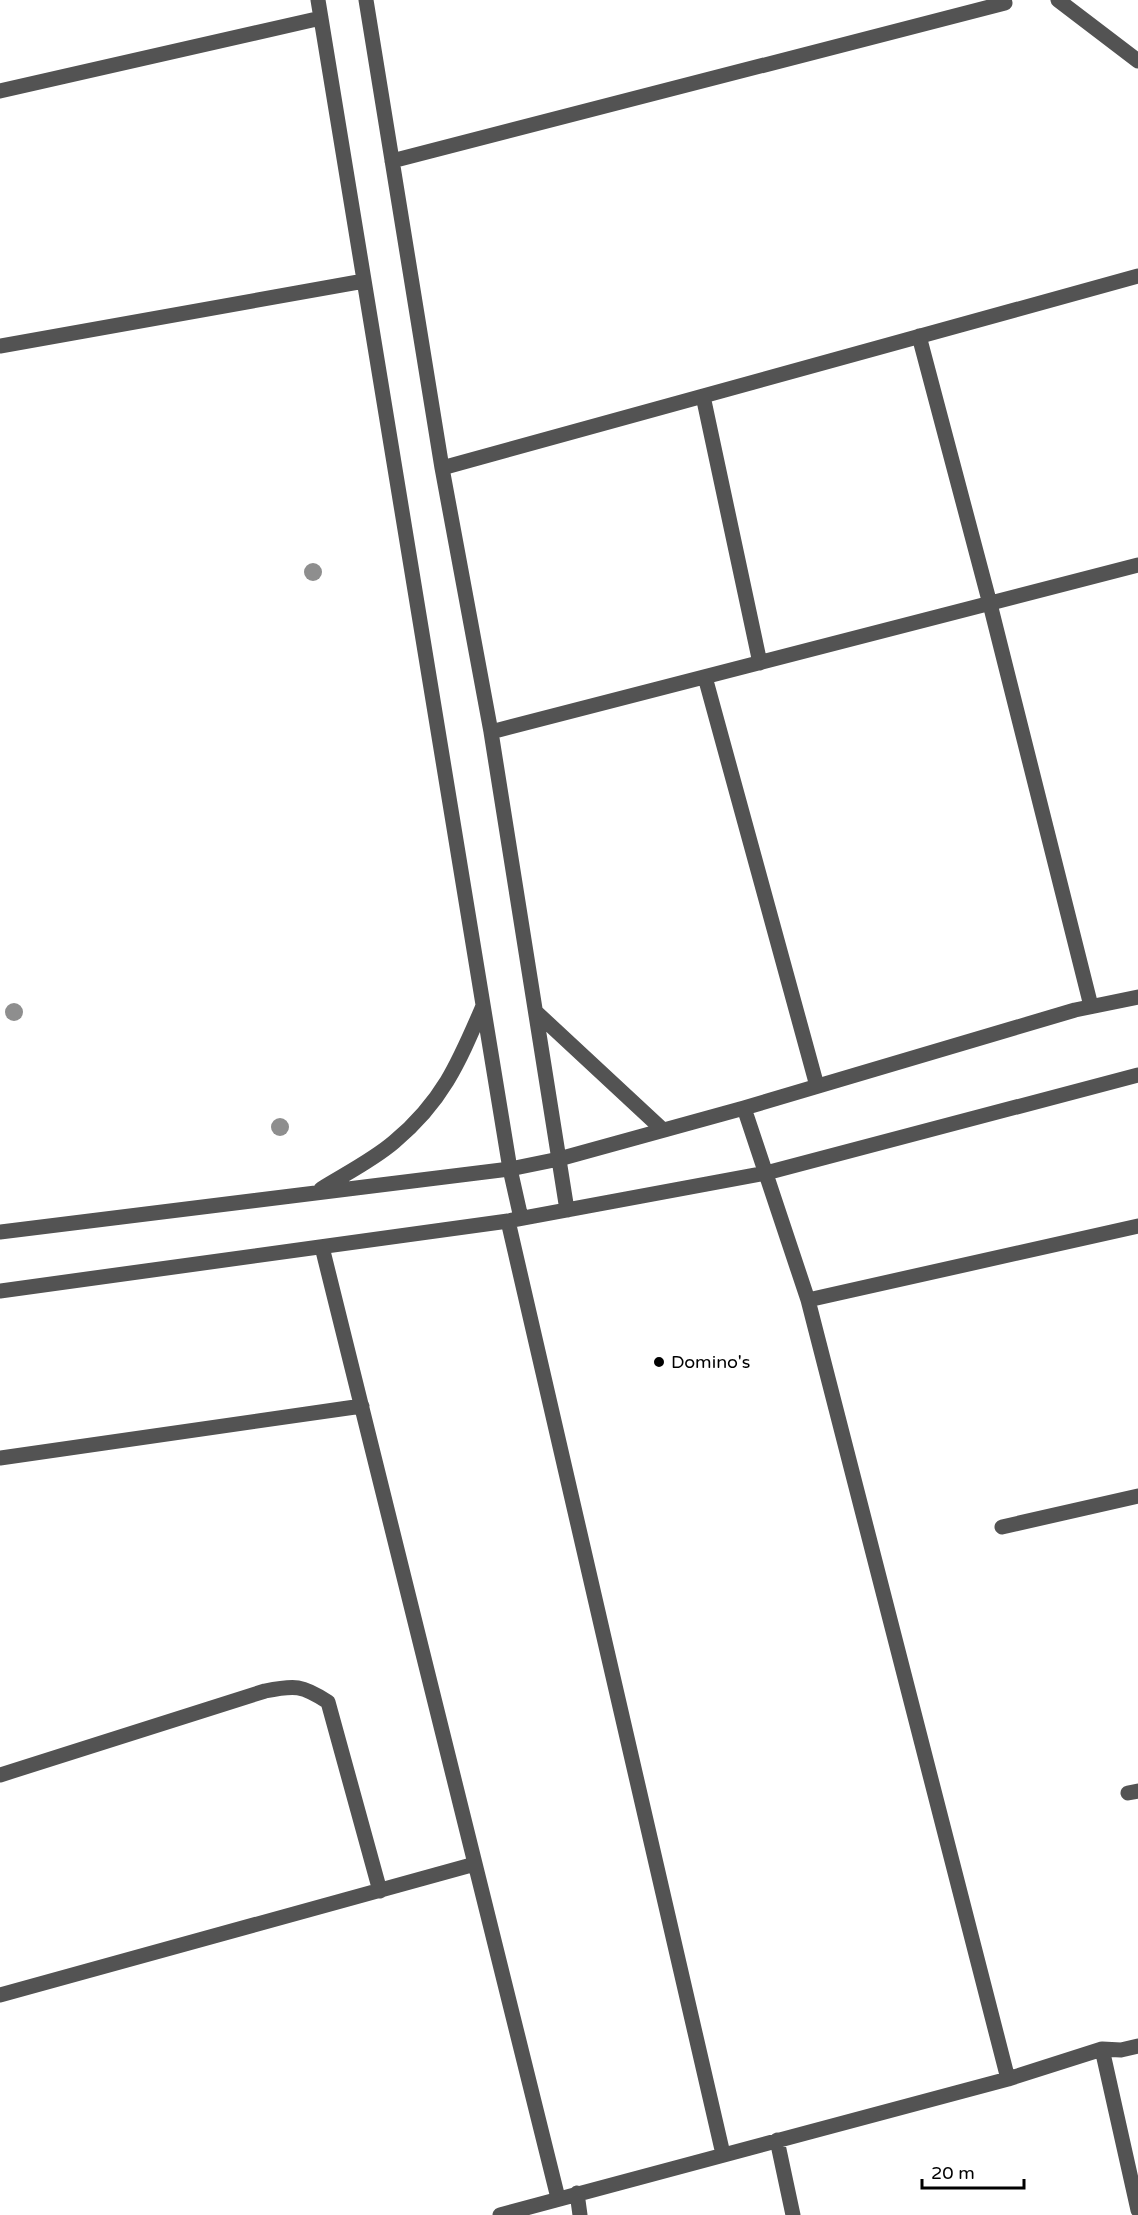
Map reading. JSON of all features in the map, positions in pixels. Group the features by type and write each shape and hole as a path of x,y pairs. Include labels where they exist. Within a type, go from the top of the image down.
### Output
{"street":[{"path":"318,0 510,1169 514,1220 723,2154"},
{"path":"366,0 442,468 491,732 567,1210"},
{"path":"1058,0 1138,61"},
{"path":"392,161 1005,3"},
{"path":"0,91 321,18"},
{"path":"442,468 1138,276"},
{"path":"0,346 364,281"},
{"path":"919,336 990,603 1091,1006"},
{"path":"703,396 760,663"},
{"path":"491,732 1138,565"},
{"path":"705,677 817,1086"},
{"path":"0,1232 510,1169 559,1159 744,1108 1091,1006 1138,997"},
{"path":"316,1193 393,1144 423,1114 457,1066 483,1005"},
{"path":"536,1012 663,1130"},
{"path":"0,1291 514,1220 765,1173 1138,1075"},
{"path":"744,1108 808,1300 1008,2079"},
{"path":"808,1300 1138,1226"},
{"path":"322,1247 558,2199"},
{"path":"0,1458 362,1406"},
{"path":"1002,1527 1138,1496"},
{"path":"0,1775 265,1691 288,1687 307,1689 328,1702 380,1891"},
{"path":"0,1995 475,1864"},
{"path":"500,2215 1008,2079 1102,2049 1121,2050 1138,2046"},
{"path":"1102,2049 1138,2210"},
{"path":"777,2140 794,2215"},
{"path":"577,2193 580,2215"}],"place":[{"name":"Domino's","path":"659,1362"}]}
